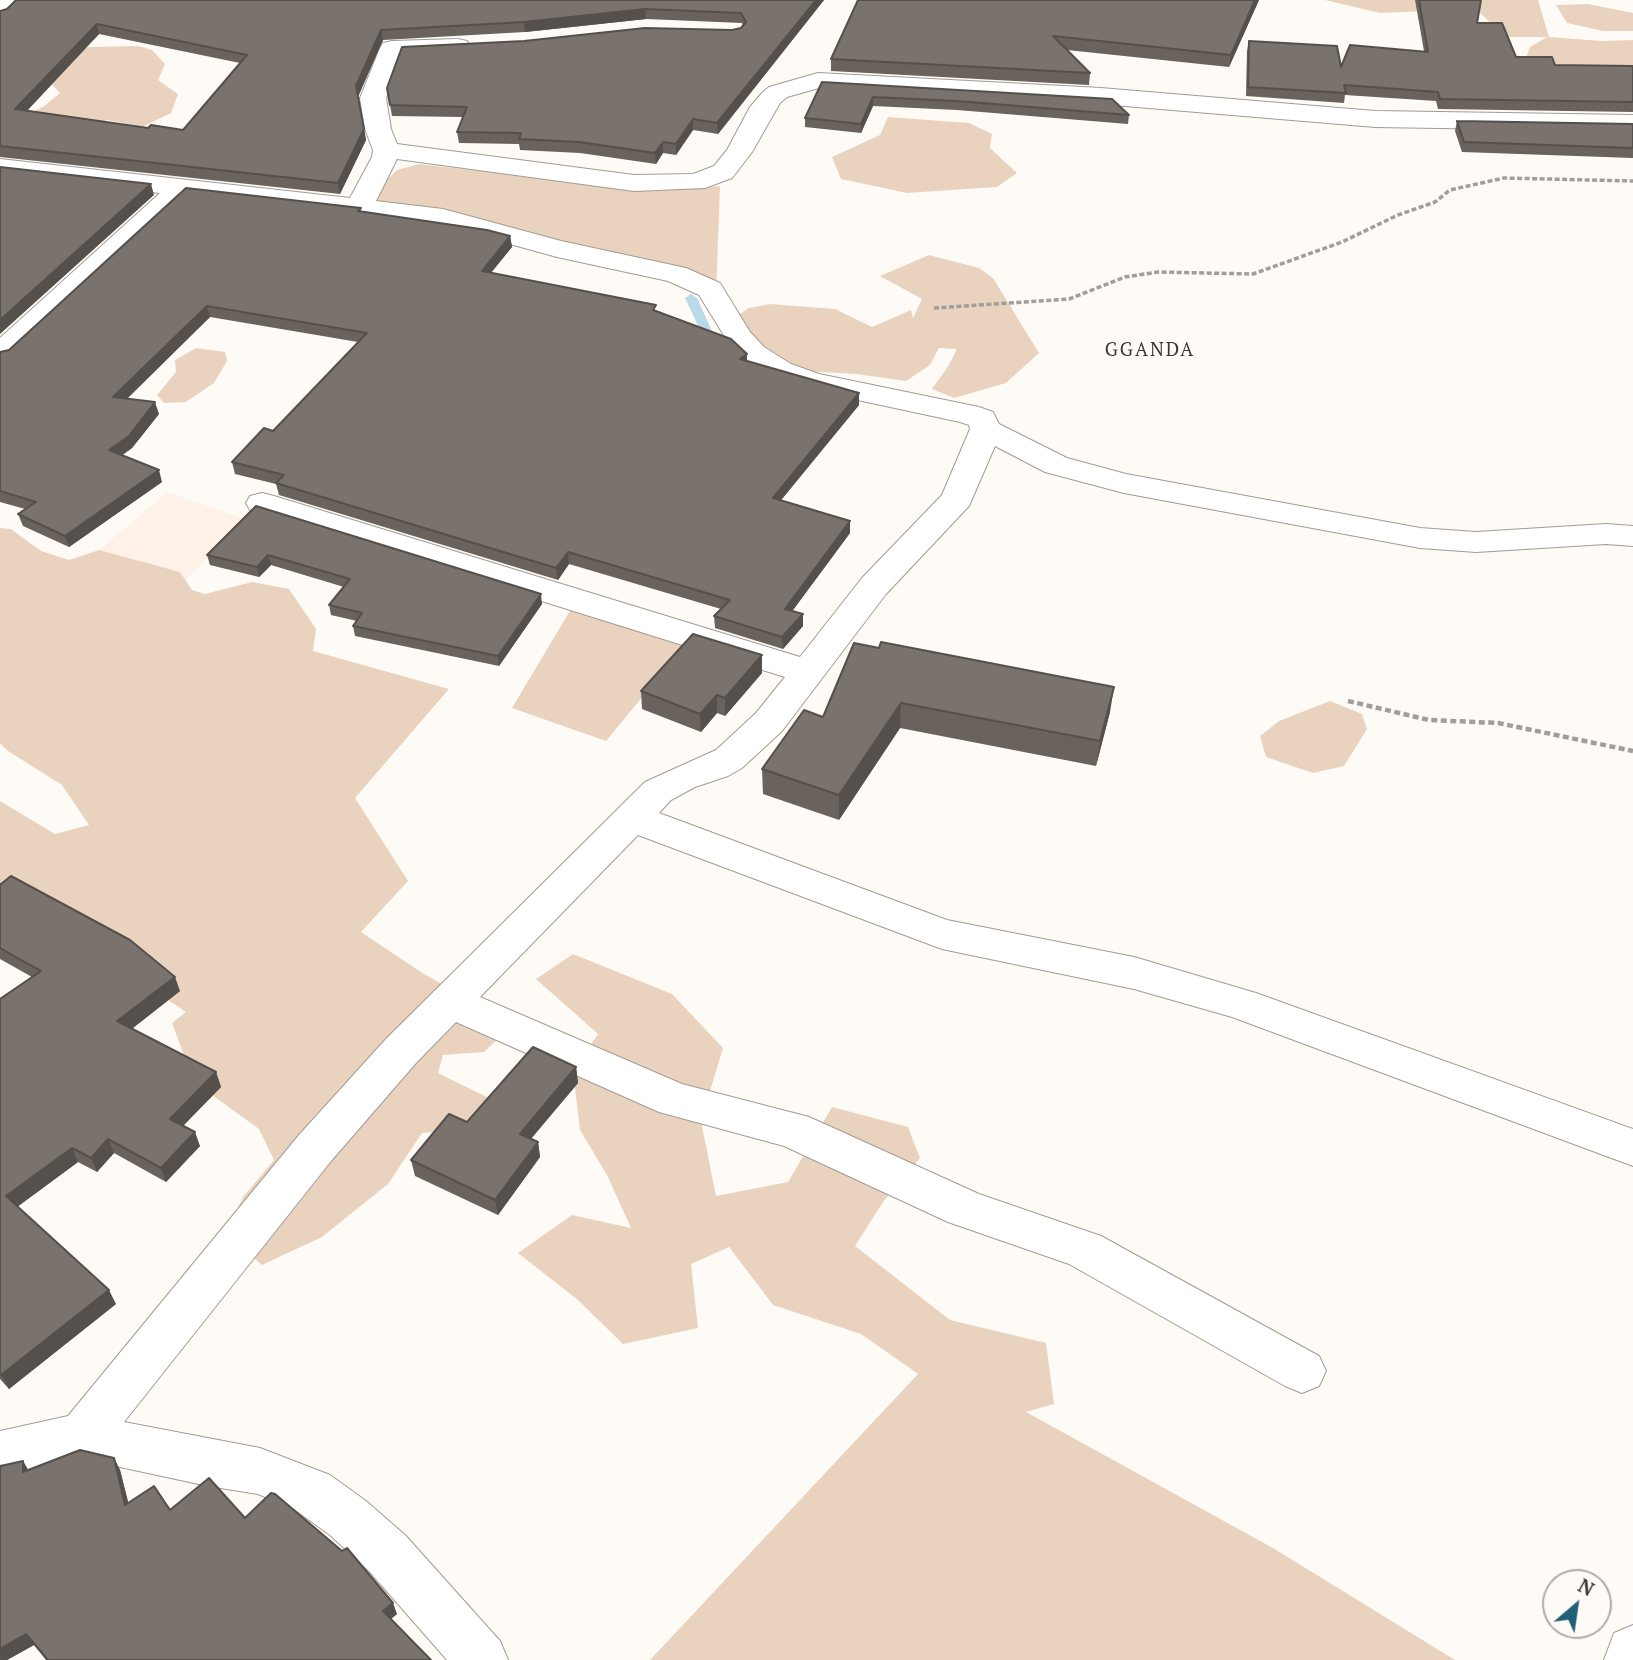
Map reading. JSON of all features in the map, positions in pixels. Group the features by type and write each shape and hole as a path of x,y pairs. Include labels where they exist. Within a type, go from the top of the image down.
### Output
{"street":[{"path":"0,13 13,0"},
{"path":"360,206 386,150 378,129 373,98 393,48 480,44"},
{"path":"386,150 634,183 696,182 723,172 739,152 763,107 778,92 818,80 1101,96 1375,119 1633,123"},
{"path":"0,167 180,189 360,206 458,220 547,247 689,278 710,289 753,353 780,370 811,381 968,414 982,419 986,429 1056,465 1190,497 1420,538 1476,542 1605,534 1633,536"},
{"path":"0,354 180,189"},
{"path":"83,1436 315,1149 401,1051 657,791 682,778 715,767 744,747 769,722 805,671 874,586 957,499 986,429"},
{"path":"262,503 805,671"},
{"path":"630,817 942,934 1134,973 1241,1004 1633,1148"},
{"path":"449,1002 674,1100 793,1130 964,1208 1085,1250 1302,1371"},
{"path":"0,1454 83,1436 208,1463 260,1471 312,1492 348,1518 388,1554 481,1660"},
{"path":"1631,1660 1633,1652"}],"path":[{"path":"934,308 1069,299 1125,277 1158,272 1253,274 1280,267 1299,256 1342,242 1398,215 1435,202 1450,190 1504,178 1633,181"},
{"path":"1348,701 1429,720 1498,723 1633,751"}],"shaded area":[{"path":"1325,0 1431,0 1425,11 1380,13"},
{"path":"1479,0 1538,0 1549,37 1602,41 1633,40 1633,82 1523,66 1530,47 1547,37 1505,37 1472,5"},
{"path":"1588,4 1633,13 1633,31 1603,31 1567,23 1556,5"},
{"path":"138,46 152,50 165,64 158,80 178,94 171,113 142,127 107,120 85,128 0,130 11,121 43,107 60,93 45,77 59,53 90,47"},
{"path":"888,117 969,123 992,134 990,148 1017,173 997,187 907,193 841,179 832,157 880,135"},
{"path":"419,164 654,191 720,186 716,295 705,287 374,209 376,191 397,170"},
{"path":"929,255 979,268 993,278 1039,353 1006,383 954,398 932,389 957,349 939,348 930,365 906,381 804,371 768,359 737,316 749,308 770,304 835,309 872,327 911,310 913,318 922,299 880,276"},
{"path":"196,348 225,352 227,361 214,383 186,402 164,403 157,395 176,372 175,360"},
{"path":"167,492 249,520 185,580 99,550"},
{"path":"0,528 11,529 41,551 69,560 99,550 180,572 192,590 205,594 252,582 289,589 316,629 313,651 449,689 355,798 408,881 361,932 424,974 491,1011 504,1033 484,1052 443,1055 438,1073 499,1103 473,1129 422,1133 388,1184 322,1237 262,1265 226,1234 243,1197 274,1160 259,1129 194,1082 172,1023 186,1012 0,886 0,801 55,834 89,825 62,785 8,751 0,743"},
{"path":"571,609 685,645 606,741 512,708"},
{"path":"1330,701 1362,714 1367,729 1344,766 1313,773 1266,757 1260,736 1279,721"},
{"path":"573,954 672,994 723,1048 701,1121 716,1196 788,1182 832,1107 908,1127 920,1158 883,1202 855,1246 950,1320 1046,1343 1054,1404 1026,1412 1273,1548 1455,1660 650,1660 918,1374 861,1334 773,1305 729,1247 691,1264 698,1328 623,1344 578,1300 518,1253 572,1215 631,1228 607,1175 580,1130 573,1071 598,1034 536,979"}],"building":[{"path":"16,0 816,0 717,123 693,119 676,144 663,142 655,153 579,142 519,139 521,133 457,132 467,107 390,105 387,88 402,47 524,41 645,28 732,30 741,28 746,22 741,13 645,9 524,22 381,30 356,86 364,129 338,183 0,146 0,11 7,9","holes":["97,24 247,55 183,130 151,125 148,128 15,109"]},
{"path":"858,0 1255,0 1231,55 1053,36 1090,73 831,59"},
{"path":"1419,0 1481,0 1477,23 1502,23 1516,57 1552,57 1555,65 1633,66 1633,102 1440,99 1438,92 1344,85 1346,93 1248,87 1249,41 1337,46 1341,67 1350,45 1428,52"},
{"path":"822,82 1112,99 1129,115 873,97 861,124 805,118"},
{"path":"1457,121 1633,124 1633,148 1464,142"},
{"path":"0,167 151,184 0,320"},
{"path":"186,188 361,208 358,211 487,230 510,236 482,271 656,305 653,310 731,339 747,354 740,359 859,393 773,498 850,521 785,609 803,614 782,637 714,616 730,600 568,552 556,568 276,483 284,475 232,462 264,428 273,431 367,333 207,306 113,397 155,402 129,436 109,450 159,470 65,536 18,514 36,502 0,491 0,352 9,350"},
{"path":"256,506 541,594 498,656 353,626 362,613 329,605 350,579 268,555 257,567 207,555"},
{"path":"693,634 762,655 725,698 717,695 700,714 641,691"},
{"path":"881,642 1114,687 1100,741 901,703 839,795 762,769 804,710 823,717 854,643 879,648"},
{"path":"11,876 130,940 175,977 117,1021 216,1072 170,1119 195,1132 161,1168 108,1139 91,1158 72,1148 6,1196 109,1290 1,1375 0,999 41,971 0,948 0,884"},
{"path":"533,1047 576,1067 520,1134 538,1142 495,1200 411,1160 449,1114 467,1122"},
{"path":"80,1450 114,1458 125,1505 154,1486 170,1510 209,1478 245,1518 271,1493 275,1494 342,1551 347,1548 393,1603 383,1611 431,1660 48,1660 26,1634 0,1649 0,1466 23,1461 23,1472"}],"waterway":[{"path":"691,298 706,331 693,343"}],"district":[{"name":"GGANDA","path":"1150,351"}]}
